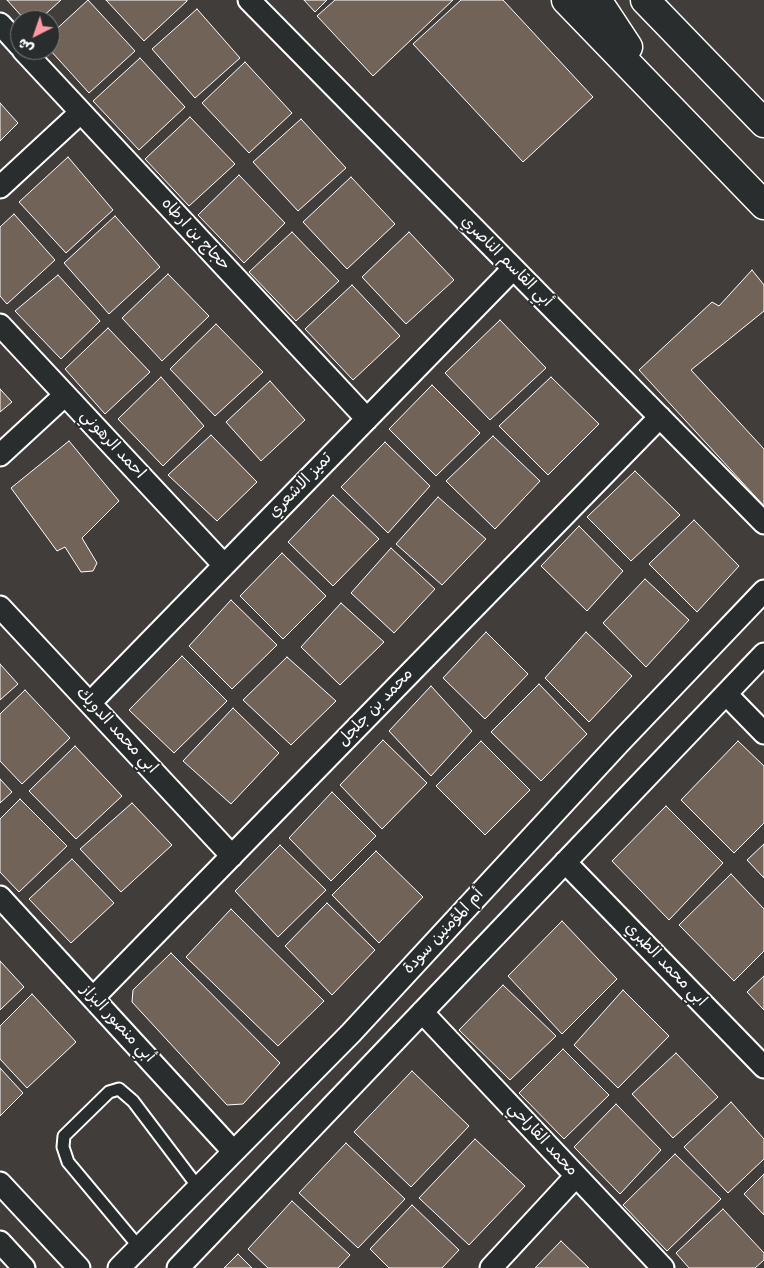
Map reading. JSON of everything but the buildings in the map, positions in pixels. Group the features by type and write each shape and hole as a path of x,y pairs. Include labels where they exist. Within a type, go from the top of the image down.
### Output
{"main road":[{"path":"566,0 764,205"},
{"path":"597,0 668,106"},
{"path":"645,0 764,123"}],"street":[{"name":"أبي القاسم الناصري","path":"249,0 764,523"},
{"path":"0,24 10,35"},
{"name":"حجاج بن ارطاه","path":"32,60 367,419"},
{"path":"0,187 80,113"},
{"name":"تميز الاشعري","path":"90,703 513,270"},
{"name":"احمد الرهوني","path":"0,325 224,566"},
{"path":"0,456 65,394"},
{"name":"محمد بن جلجل","path":"93,998 660,417"},
{"name":"أم المؤمنين سودة","path":"119,1268 350,1033 619,742 764,591"},
{"name":"ابي محمد الدويك","path":"0,607 232,856"},
{"path":"178,1268 726,694 761,665"},
{"path":"726,694 764,733"},
{"name":"ابي محمد الطبري","path":"565,862 764,1067"},
{"name":"أبي منصور البزاز","path":"0,897 233,1151"},
{"name":"محمد القاراحي","path":"422,1012 663,1268"},
{"path":"490,1268 576,1176"},
{"path":"0,1183 79,1268"},
{"path":"0,1242 24,1268"}],"lane":[{"path":"139,1248 68,1162 63,1147 64,1136 109,1092 119,1089 133,1101 198,1187"}]}
